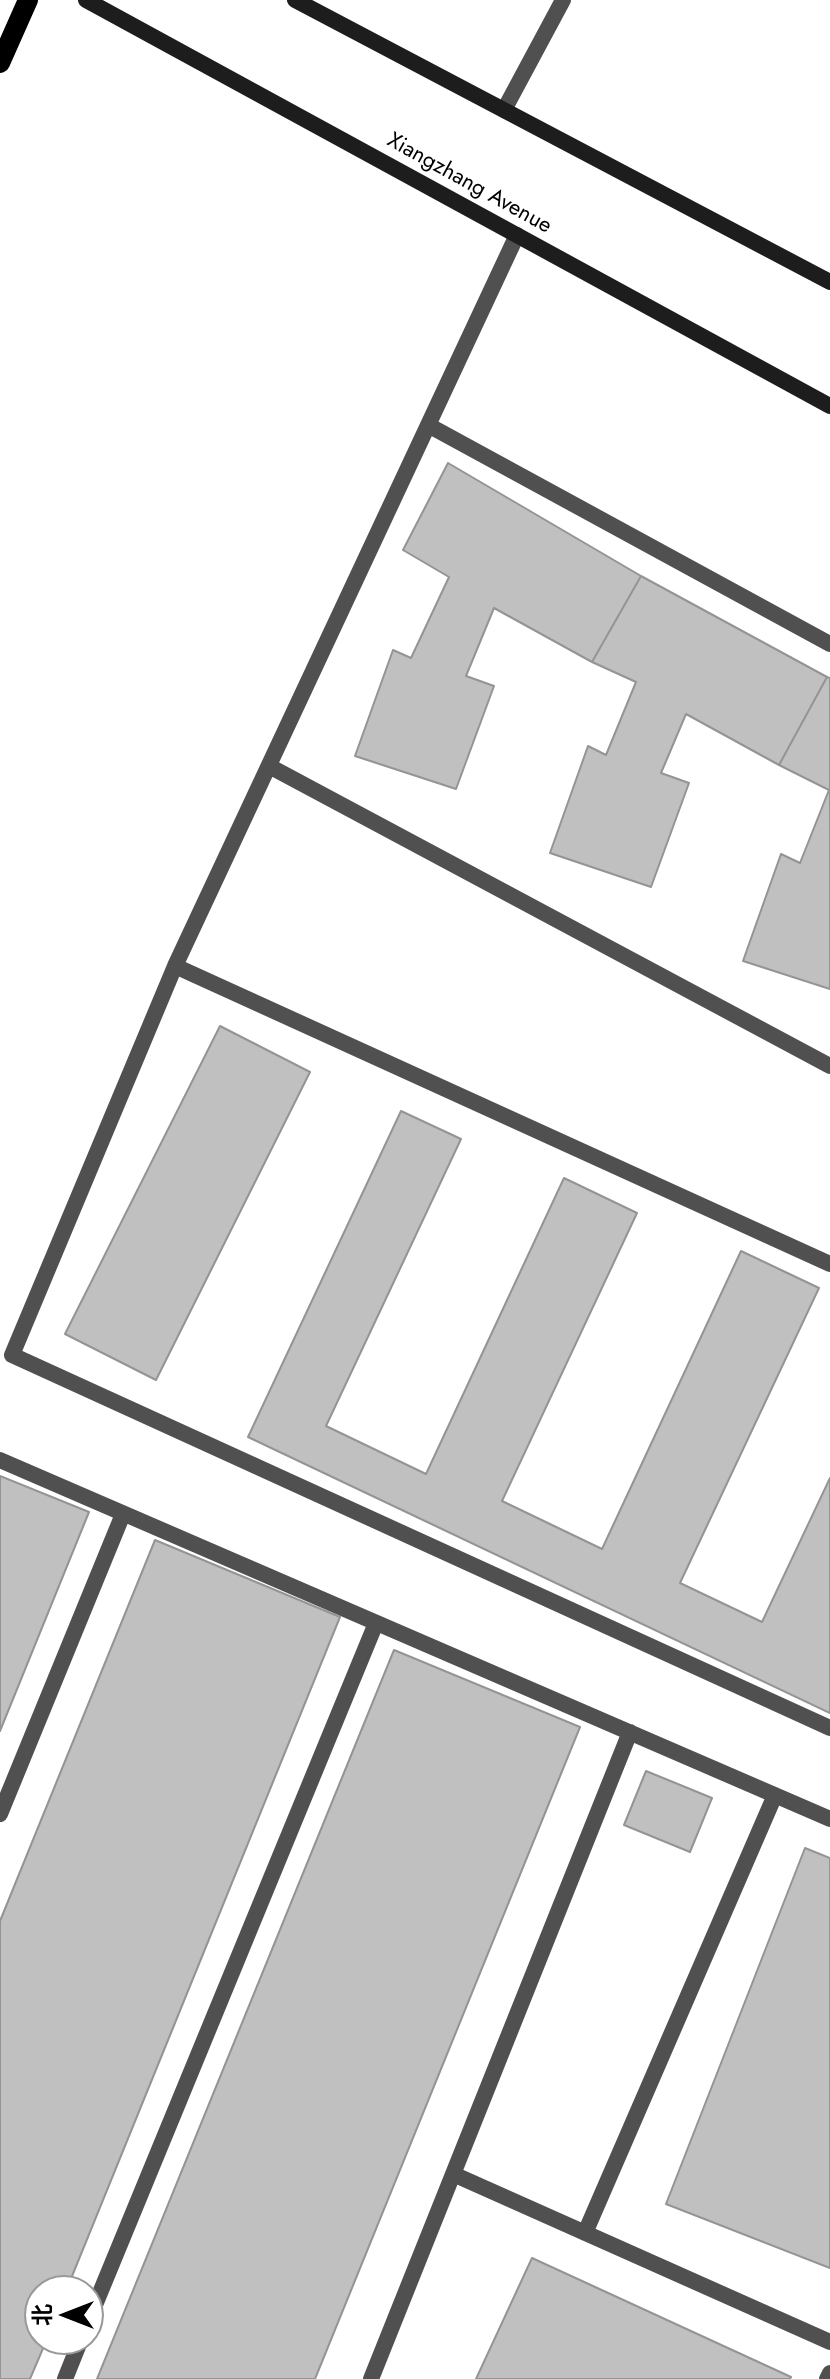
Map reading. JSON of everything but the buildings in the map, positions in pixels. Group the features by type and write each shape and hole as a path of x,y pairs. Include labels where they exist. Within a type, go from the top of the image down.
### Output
{"main road":[{"path":"0,63 28,0"},
{"name":"Xiangzhang Avenue","path":"86,0 830,406"},
{"path":"295,0 830,282"}],"lane":[{"path":"504,110 563,0"},
{"path":"517,235 175,966 12,1355 830,1728"},
{"path":"428,425 830,644"},
{"path":"269,766 830,1066"},
{"path":"175,966 830,1264"},
{"path":"0,1460 830,1819"},
{"path":"0,1814 123,1514"},
{"path":"104,2283 376,1623"},
{"path":"371,2379 630,1732"},
{"path":"585,2233 775,1795"},
{"path":"453,2174 830,2342"},
{"path":"65,2379 75,2355"},
{"path":"827,2379 830,2373"}]}
